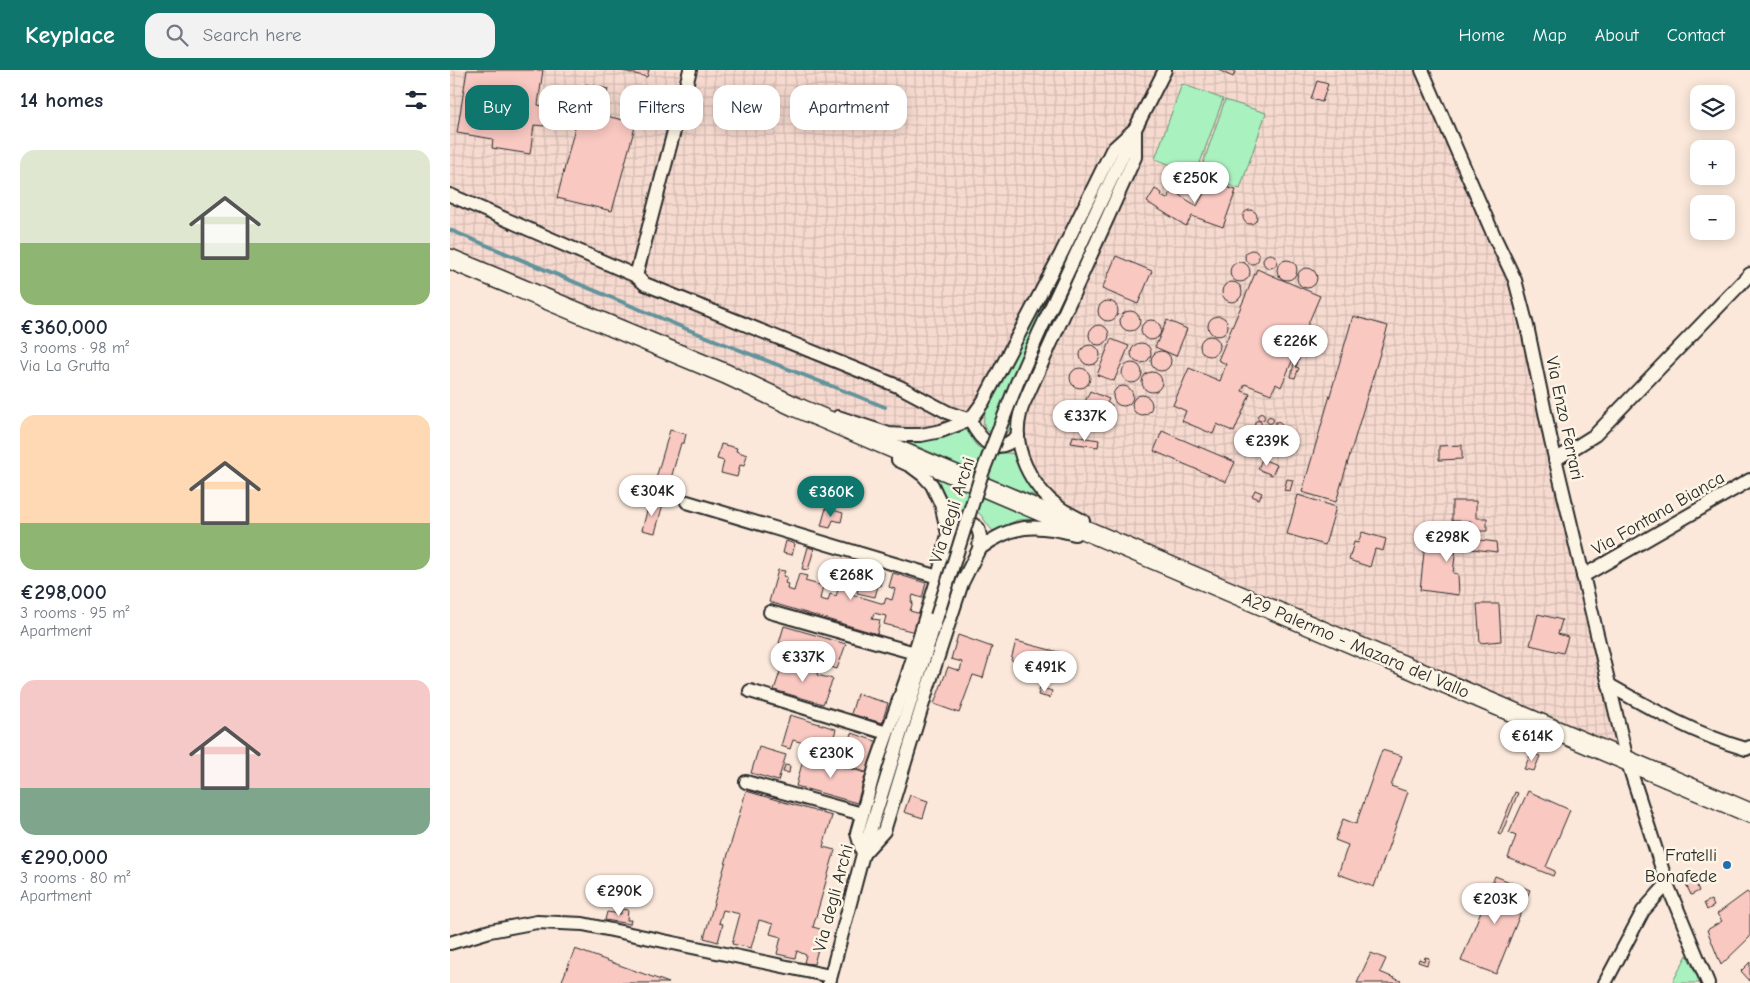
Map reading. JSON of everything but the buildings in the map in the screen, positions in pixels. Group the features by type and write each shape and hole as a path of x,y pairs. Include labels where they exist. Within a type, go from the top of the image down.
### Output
{"main road":[{"name":"A29 Palermo - Mazara del Vallo","path":"450,259 726,374 796,407 1750,813"}],"street":[{"path":"636,276 690,70"},
{"name":"Via degli Archi","path":"829,980 863,854 981,476 1017,383 1039,333 1135,129 1165,70"},
{"name":"Via Enzo Ferrari","path":"1422,70 1515,280 1527,326 1555,460 1627,760 1667,884 1708,983"},
{"path":"796,407 848,419 889,434 921,435 941,431 970,420 983,402 1010,351 1061,254 1112,150 1135,129"},
{"path":"1128,548 1059,507 1036,485 1024,464 1018,436 1020,413 1027,396 1135,156 1135,129"},
{"path":"450,195 636,276 645,284 900,387 949,413 970,420 982,440 990,444 1001,446 1009,444 1018,436"},
{"path":"1555,460 1595,435 1750,274"},
{"path":"796,407 841,435 911,466 923,475 932,485 941,504 948,534"},
{"name":"Via Fontana Bianca","path":"1583,576 1750,480"},
{"path":"687,502 938,577"},
{"path":"962,522 971,523 978,528 980,536 979,549 959,592 926,690 884,831 863,854 857,833 862,814 876,765 915,653 938,577 948,534 955,524 962,522"},
{"path":"979,549 990,540 1008,531 1033,526 1055,528 1128,548"},
{"path":"770,612 915,653"},
{"path":"1609,685 1657,712 1704,735 1746,749 1750,747"},
{"path":"750,691 887,733"},
{"path":"746,782 862,814"},
{"path":"1605,983 1643,911 1667,884"},
{"path":"450,944 490,931 537,922 583,924 829,980"}],"shaded area":[{"path":"450,70 1422,70 1515,280 1627,760 450,259"}],"green space":[{"path":"1182,84 1223,99 1196,174 1155,159"},
{"path":"1225,100 1266,113 1240,189 1199,175"},
{"path":"1064,254 1084,262 1029,381 1008,432 1002,437 988,431 985,427 985,412"},
{"path":"966,427 974,443 987,452 1008,453 1016,456 1041,498 1005,485 903,440"},
{"path":"925,468 1038,519 1018,520 993,531 976,511 968,509 950,512"},
{"path":"1687,955 1700,983 1672,983"}],"waterway":[{"path":"450,230 689,330 885,407"}],"place":[{"name":"Fratelli Bonafede","path":"1727,865"}]}
